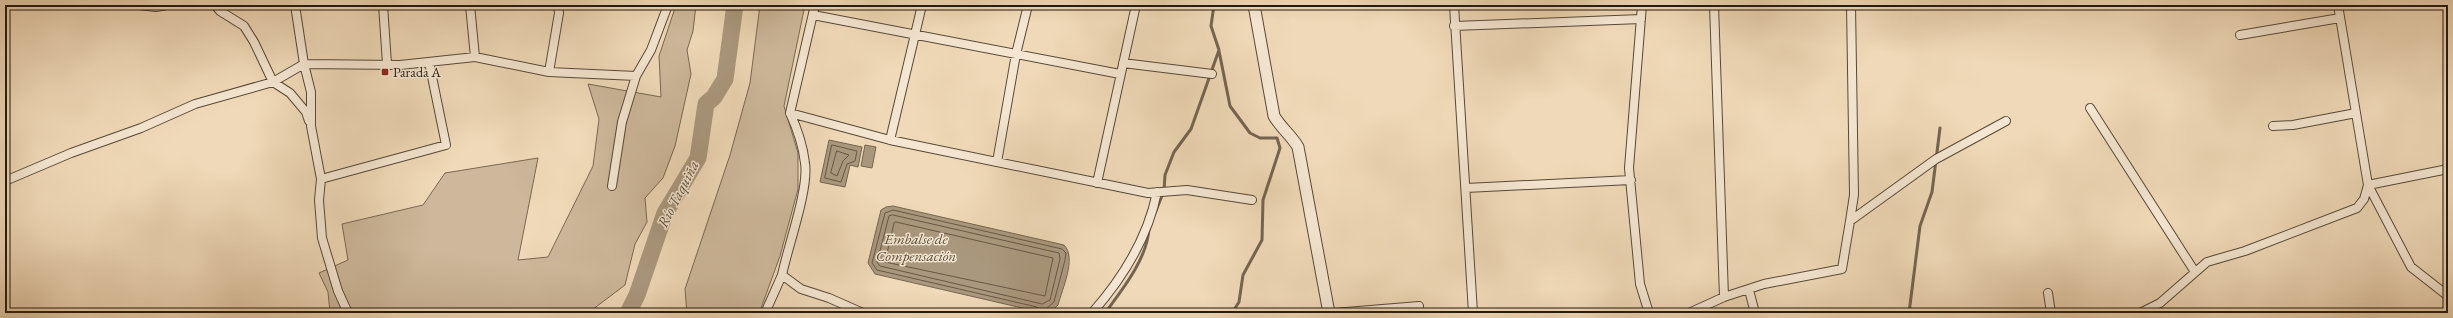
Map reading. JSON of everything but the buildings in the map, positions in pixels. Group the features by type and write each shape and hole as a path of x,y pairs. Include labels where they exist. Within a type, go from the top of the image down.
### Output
{"street":[{"path":"139,5 156,7 167,5"},
{"path":"296,5 304,64 311,92 311,126"},
{"path":"383,5 387,64"},
{"path":"470,5 475,57"},
{"path":"549,72 560,13 558,5"},
{"path":"612,186 622,122 636,76 651,50 668,5"},
{"path":"765,313 782,275 805,181 806,163 796,126 790,113 815,5"},
{"path":"890,140 922,5"},
{"path":"997,162 1016,54 1028,5"},
{"path":"1097,183 1136,5"},
{"path":"1254,5 1274,116 1280,127 1293,137 1298,146 1329,313"},
{"path":"1454,5 1454,26 1466,188 1473,313"},
{"path":"1642,5 1629,168 1640,284 1649,313"},
{"path":"1714,5 1724,297"},
{"path":"1689,313 1724,297 1764,284 1842,269 1854,195 1851,5"},
{"path":"2338,5 2368,185 2412,267 2448,296"},
{"path":"218,7 244,26 254,42 273,82 290,92 306,112 311,126 321,179 319,200 322,238 338,291 348,313"},
{"path":"813,15 1120,74"},
{"path":"2240,35 2340,18"},
{"path":"1454,26 1641,19"},
{"path":"5,181 71,153 141,128 195,104 273,82 304,64 400,65 475,57 549,72 636,76"},
{"path":"321,179 446,145 429,62"},
{"path":"1123,63 1212,74"},
{"path":"2090,108 2195,272"},
{"path":"790,113 890,140 1097,183 1148,192 1187,190 1252,200"},
{"path":"2273,126 2356,113"},
{"path":"1850,221 1936,159 2006,121"},
{"path":"2368,185 2448,169"},
{"path":"1466,188 1631,180"},
{"path":"2140,313 2160,303 2207,262 2245,251 2357,208 2364,199 2368,185"},
{"path":"1092,313 1109,294 1131,260 1154,208 1157,192"},
{"path":"782,275 801,289 829,298 863,313"},
{"path":"1749,290 1755,313"},
{"path":"2048,294 2051,313"},
{"path":"1334,313 1386,311 1418,306"}],"shaded area":[{"path":"676,5 696,5 693,31 687,50 691,74 675,146 663,178 645,198 647,222 635,244 625,285 588,313 330,313 328,292 319,273 348,260 342,224 423,205 445,173 538,158 518,260 548,257 593,166 599,119 588,84 661,97 659,56"},
{"path":"760,5 805,5 784,106 798,153 798,189 780,256 760,311 687,313 685,289 730,155 750,83"}],"water":[{"path":"829,140 862,147 858,167 850,165 845,187 820,182"},
{"path":"865,145 876,147 872,168 861,166"},
{"name":"Embalse de Compensación","path":"893,206 1064,245 1068,251 1069,265 1058,305 1053,310 1044,313 875,274 868,263 881,210 886,207"}],"waterway":[{"name":"Río Taquiña","path":"628,313 637,295 665,213 698,158 706,104 714,97 725,79 735,5"},
{"path":"1155,213 1164,191 1165,175 1174,152 1191,129 1219,50 1211,26 1214,5"},
{"path":"1219,51 1230,106 1250,133 1260,138 1277,138 1280,148 1263,200 1262,240 1243,275 1239,302 1232,313"},
{"path":"1909,313 1920,226 1932,192 1940,128"},
{"path":"1105,313 1133,274 1139,263 1144,252 1149,229"}],"place":[{"name":"Parada A","path":"385,72"}]}
